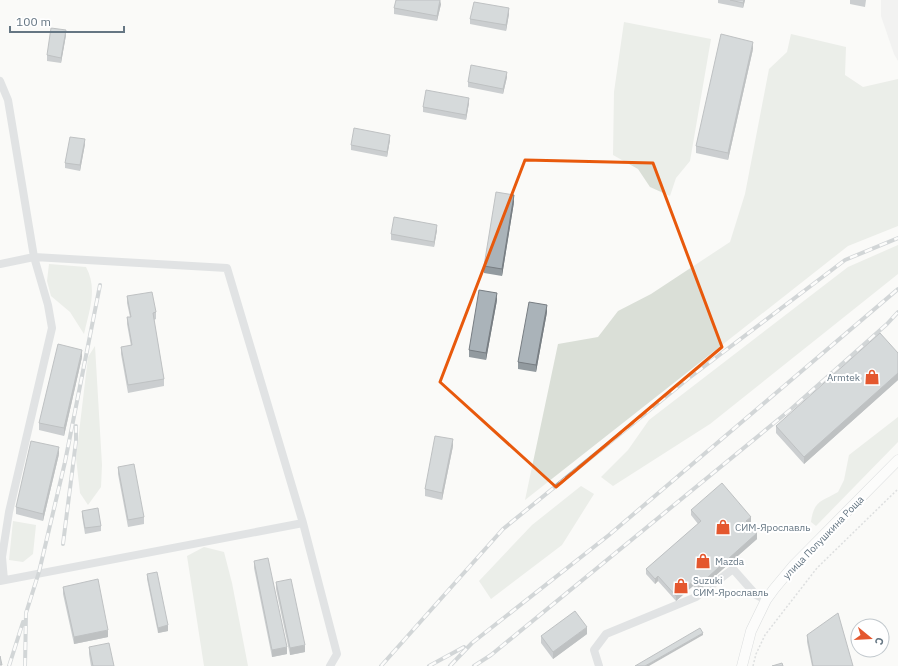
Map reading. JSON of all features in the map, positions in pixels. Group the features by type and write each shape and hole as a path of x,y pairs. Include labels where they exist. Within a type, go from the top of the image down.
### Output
{"main road":[{"name":"улица Полушкина Роща","path":"742,666 751,631 766,600 794,565 898,460"}],"street":[{"path":"0,81 8,100 34,257 48,305 52,328 9,512 2,557 2,580 303,523"},
{"path":"0,264 34,257 227,268 303,523 337,654 330,666"},
{"path":"599,666 594,650 606,634 696,597 733,569 756,595 766,600"}],"path":[{"path":"753,666 756,654 765,635 817,568 898,489"}],"highlighted area":[{"path":"525,160 653,163 722,347 556,487 440,382"}],"shaded area":[{"path":"881,0 898,0 898,61 894,54 881,16"},
{"path":"624,22 711,39 690,161 676,178 670,196 650,187 638,169 613,155 614,92"},
{"path":"791,34 846,47 845,75 863,87 898,79 898,226 848,246 525,500 558,344 598,337 618,311 651,294 730,242 745,194 769,69 787,52"},
{"path":"898,245 898,274 710,424 613,486 601,477 628,450 649,420 848,267"},
{"path":"49,264 86,267 90,275 92,292 84,334 70,312 51,296 47,281"},
{"path":"95,346 102,465 101,487 88,505 80,493 76,458 88,357"},
{"path":"898,417 898,442 816,526 811,522 814,509 819,502 838,492 844,480 849,455"},
{"path":"581,486 594,494 562,545 491,599 479,581 532,525"},
{"path":"13,521 36,525 33,554 23,562 9,560"},
{"path":"204,547 224,552 232,583 248,666 204,666 187,556"}],"building":[{"path":"396,0 440,0 437,16 394,8"},
{"path":"730,0 744,0 743,3"},
{"path":"474,2 509,8 506,25 470,19"},
{"path":"51,28 66,30 61,58 47,55"},
{"path":"721,34 753,42 728,153 696,146"},
{"path":"471,65 507,72 503,89 468,82"},
{"path":"426,90 469,98 466,115 423,107"},
{"path":"354,128 390,135 387,152 351,145"},
{"path":"70,137 85,139 80,165 65,163"},
{"path":"496,192 514,195 502,269 484,266"},
{"path":"394,217 437,225 434,242 391,234"},
{"path":"479,290 497,293 486,353 469,350"},
{"path":"152,292 156,312 153,313 164,379 128,385 121,347 132,345 127,317 131,317 127,296"},
{"path":"529,302 547,305 536,365 518,362"},
{"path":"880,333 898,353 898,373 804,457 776,426"},
{"path":"58,344 82,350 64,428 39,423"},
{"path":"435,436 453,439 442,493 425,489"},
{"path":"31,441 59,447 43,514 16,507"},
{"path":"134,464 144,517 128,520 118,467"},
{"path":"722,483 751,517 746,521 757,533 698,586 693,581 676,596 658,576 655,579 646,569 701,521 691,510"},
{"path":"98,508 101,526 85,528 82,511"},
{"path":"268,558 287,647 272,650 254,561"},
{"path":"157,572 168,625 158,628 147,574"},
{"path":"98,579 108,630 74,637 63,587"},
{"path":"291,579 305,645 290,648 276,582"},
{"path":"575,611 587,627 553,652 541,636"},
{"path":"838,613 853,666 813,666 807,635"},
{"path":"700,628 703,633 645,666 635,666"},
{"path":"109,643 114,666 93,666 89,647"},
{"path":"782,663 783,666 772,666"}],"railway":[{"path":"381,666 503,529 689,378 845,260 898,238"},
{"path":"25,666 26,613 39,572 65,462 100,285"},
{"path":"450,666 472,643 609,535 898,289"},
{"path":"474,666 491,655 790,410 887,324 898,312"},
{"path":"63,544 76,441 76,426"},
{"path":"9,666 23,622"},
{"path":"429,666 464,647"}],"place":[{"name":"Armtek","path":"872,377"},
{"name":"СИМ-Ярославль","path":"723,527"},
{"name":"Mazda","path":"703,561"},
{"name":"Suzuki СИМ-Ярославль","path":"681,586"}]}
